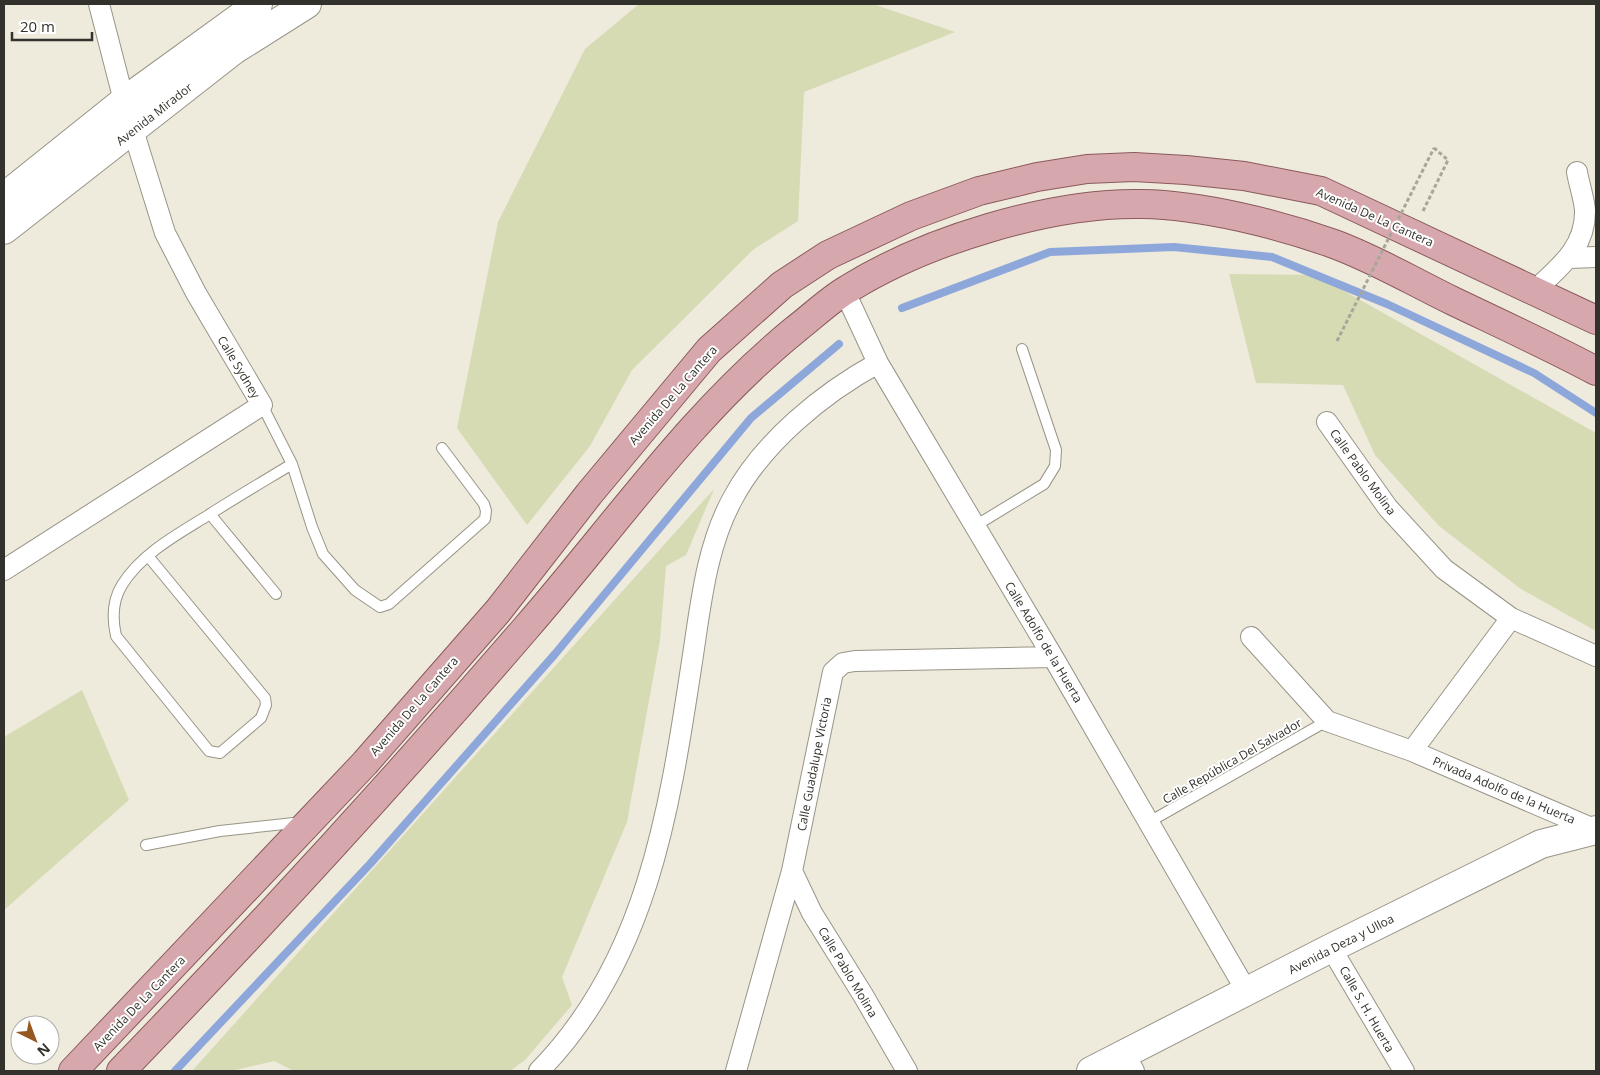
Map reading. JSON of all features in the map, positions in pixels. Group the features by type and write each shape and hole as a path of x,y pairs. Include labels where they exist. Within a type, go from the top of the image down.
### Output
{"main road":[{"path":"4,197 124,101 258,4"},
{"name":"Avenida Mirador","path":"4,230 234,50 307,4"},
{"name":"Avenida De La Cantera","path":"73,1071 365,763 498,611 589,494 709,350 782,285 828,255 911,216 979,191 1037,177 1087,169 1134,167 1244,176 1321,191 1596,320"},
{"path":"1234,217 1244,176"},
{"path":"120,1071 236,952 382,794 529,625 678,445 722,398 770,350 844,290 892,265 939,245 1058,210 1142,204 1190,208 1234,217 1336,244 1591,369"},
{"name":"Avenida Deza y Ulloa","path":"1091,1071 1129,1063 1247,992 1331,948 1541,844 1596,830"}],"street":[{"name":"Calle Sydney","path":"4,570 262,405 192,286 165,233 124,101 99,4"},
{"path":"1535,290 1570,258 1578,247 1585,210 1577,172"},
{"path":"1570,258 1596,257"},
{"name":"Calle Adolfo de la Huerta","path":"844,290 878,363 1053,657 1247,992"},
{"path":"539,1071 582,1022 609,978 634,923 650,875 666,809 710,560 732,499 744,479 789,429 823,397 848,379 878,363"},
{"name":"Calle Pablo Molina","path":"1326,422 1388,508 1438,562 1511,618 1596,656"},
{"path":"1412,751 1511,618"},
{"name":"Privada Adolfo de la Huerta","path":"1251,637 1327,721 1412,751 1596,830"},
{"name":"Calle Guadalupe Victoria","path":"736,1071 792,871 813,774 830,677 837,667 843,663 855,661 1053,657"},
{"name":"Calle Pablo Molina","path":"792,871 812,913 907,1071"},
{"name":"Calle S. H. Huerta","path":"1331,948 1404,1071"}],"lane":[{"path":"975,526 1044,484 1055,466 1056,450 1022,349"},
{"path":"262,405 292,464 312,527 323,554 355,590 377,606 384,606 484,520 486,511 484,504 442,448"},
{"path":"148,556 265,698 266,705 261,718 220,753 209,751 116,636 112,620 115,602 121,586 131,572 148,556 171,538 292,464"},
{"path":"210,514 276,594"},
{"name":"Calle República Del Salvador","path":"1149,822 1327,721"},
{"path":"146,844 220,831 309,821"}],"path":[{"path":"1337,341 1434,148 1448,160 1412,234"}],"green space":[{"path":"639,4 873,4 955,32 804,92 798,221 754,249 632,370 590,446 527,525 457,428 498,222 585,49"},
{"path":"1229,274 1316,275 1596,433 1596,631 1521,589 1439,526 1375,455 1343,385 1256,383"},
{"path":"714,489 686,555 666,566 660,640 627,822 562,977 572,1005 525,1060 510,1071 294,1071 274,1061 231,1071 192,1071"},
{"path":"82,690 129,800 4,910 4,737"}],"waterway":[{"path":"902,308 1050,252 1174,247 1272,257 1387,304 1534,373 1596,413"},
{"path":"175,1071 370,864 555,654 751,418 839,344"}]}
